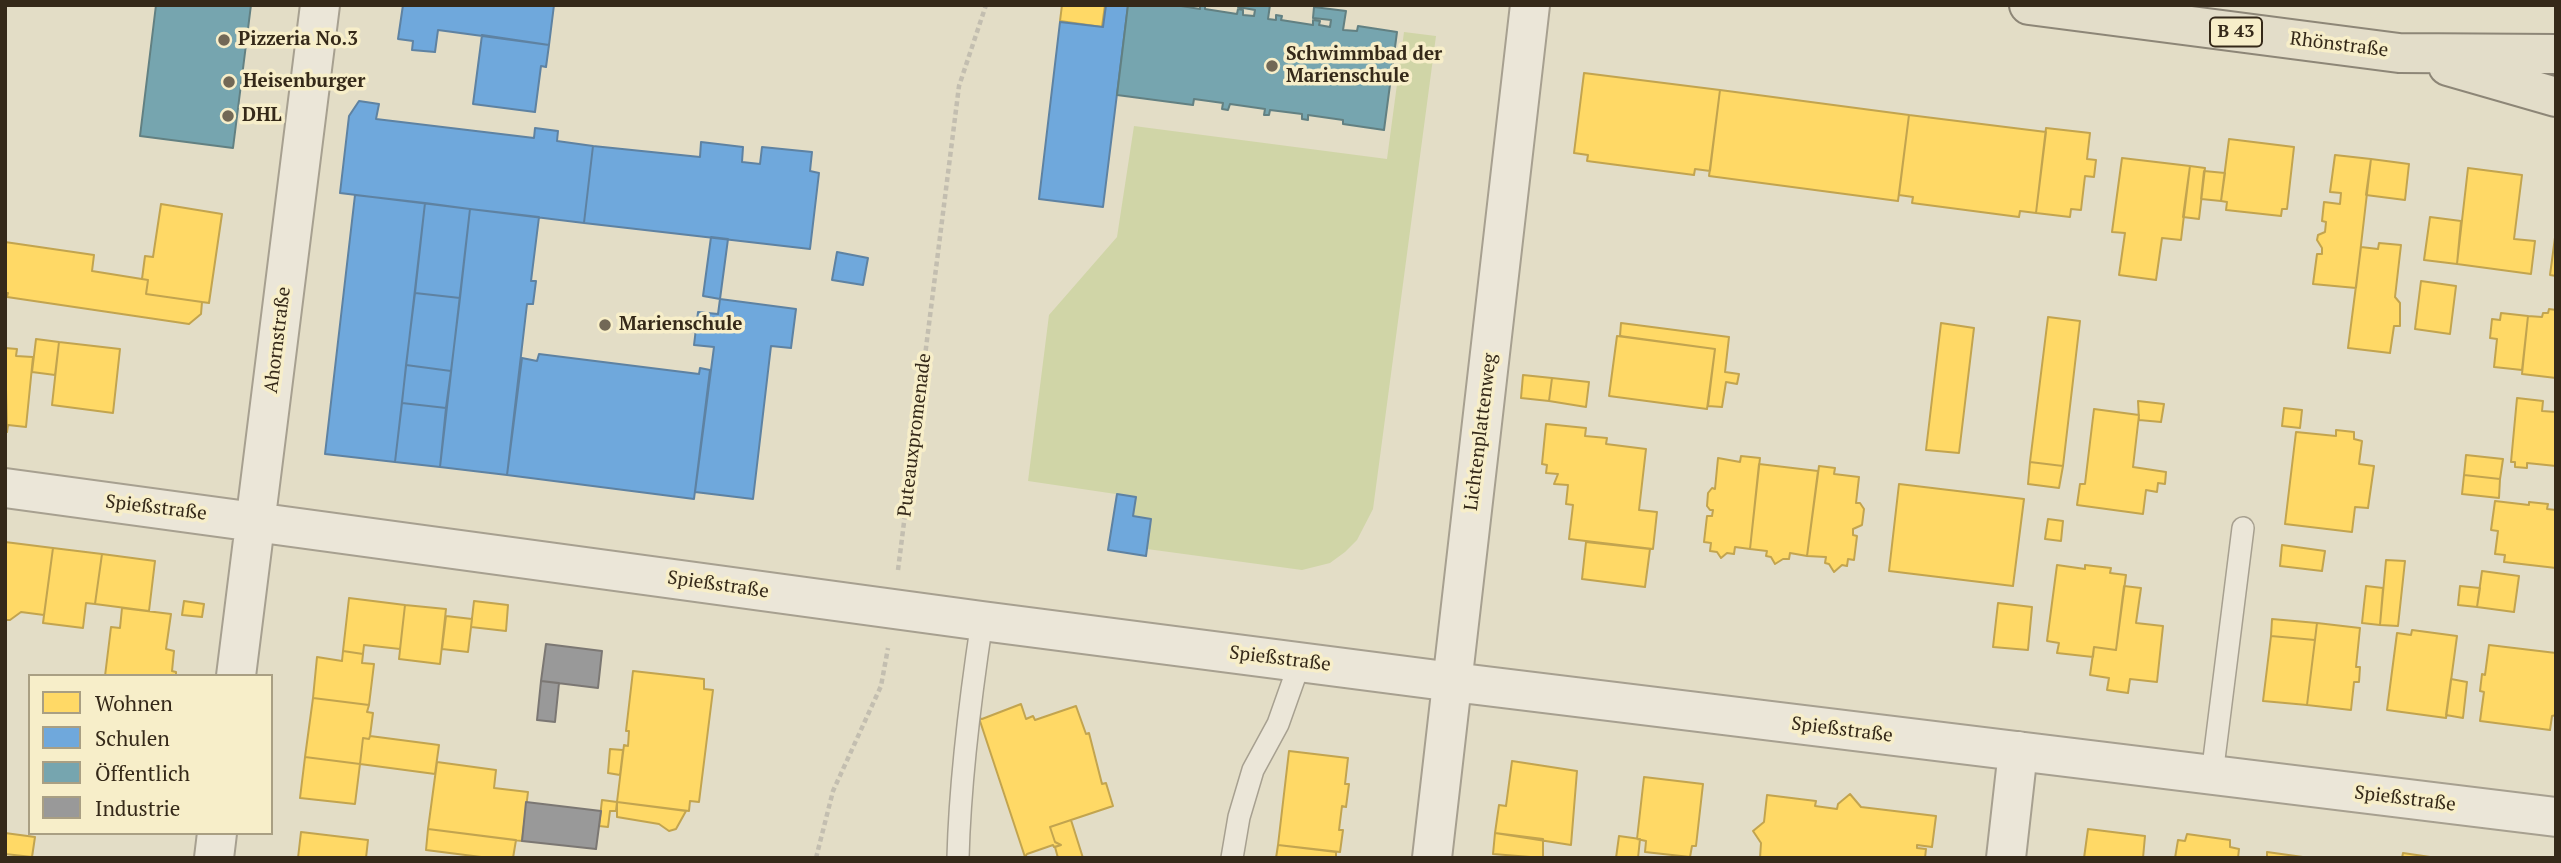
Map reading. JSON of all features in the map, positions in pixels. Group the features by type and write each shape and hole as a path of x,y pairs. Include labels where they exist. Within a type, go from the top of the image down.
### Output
{"main road":[{"name":"Rhönstraße","path":"2029,5 2399,52 2556,54"},
{"name":"Rhönstraße","path":"2399,52 2556,97"}],"street":[{"name":"Ahornstraße","path":"236,674 320,5"},
{"name":"Lichtenplattenweg","path":"1432,858 1530,5"},
{"name":"Spießstraße","path":"5,488 982,621 2556,817"},
{"path":"2006,858 2018,751"},
{"path":"214,858 217,835"}],"lane":[{"path":"2212,775 2243,528"},
{"path":"957,858 966,730 982,621"},
{"path":"1232,858 1239,817 1253,770 1278,724 1300,662"}],"path":[{"name":"Puteauxpromenade","path":"816,858 833,791 881,686 959,86 986,5"}],"green space":[{"path":"1404,32 1436,36 1373,509 1357,540 1330,563 1302,570 1147,549 1151,519 1133,516 1136,497 1028,481 1049,315 1117,237 1134,126 1387,159"}],"building: Wohnen":[{"path":"1062,5 1105,5 1102,27 1060,21"},
{"path":"1584,73 1720,90 1710,171 1695,169 1694,175 1587,161 1588,155 1574,153"},
{"path":"1720,90 1909,115 1898,201 1709,176"},
{"path":"1909,115 2046,132 2036,213 2020,211 2019,217 1912,203 1913,197 1899,195"},
{"path":"2046,128 2090,133 2087,159 2096,160 2094,177 2085,176 2081,210 2071,209 2070,217 2036,213"},
{"path":"2229,139 2294,147 2287,209 2282,209 2281,216 2226,210 2227,202 2221,201"},
{"path":"2335,155 2371,159 2356,288 2313,284 2317,254 2322,254 2318,235 2325,232 2326,222 2322,221 2324,202 2340,204 2341,193 2330,192"},
{"path":"2122,158 2190,166 2181,240 2162,238 2156,280 2119,275 2125,233 2112,232"},
{"path":"2371,159 2409,164 2405,200 2366,195"},
{"path":"2190,166 2205,168 2199,219 2183,217"},
{"path":"2468,168 2522,175 2514,239 2535,241 2531,274 2457,264"},
{"path":"2204,171 2225,173 2221,201 2201,199"},
{"path":"161,204 222,214 209,303 146,294 148,280 142,279 145,256 153,257"},
{"path":"2430,217 2461,221 2457,264 2424,260"},
{"path":"2556,230 2556,276 2550,275"},
{"path":"5,242 94,255 92,271 148,280 146,294 202,302 201,314 189,324 7,297"},
{"path":"2379,243 2401,245 2395,297 2400,303 2400,326 2394,326 2390,353 2348,348 2361,247 2378,249"},
{"path":"2421,281 2456,286 2450,334 2415,329"},
{"path":"2549,309 2556,310 2556,378 2522,374 2528,316 2542,317"},
{"path":"2501,313 2528,316 2522,370 2494,367 2497,339 2490,338 2492,319 2500,320"},
{"path":"2048,317 2080,321 2063,466 2030,462"},
{"path":"1621,323 1729,337 1725,372 1739,374 1737,384 1726,382 1722,407 1708,406 1715,349 1620,336"},
{"path":"1941,323 1974,328 1959,453 1926,450"},
{"path":"1617,336 1715,349 1707,409 1609,396"},
{"path":"36,339 59,342 55,375 32,372"},
{"path":"59,342 120,349 113,413 52,405"},
{"path":"5,348 17,349 16,356 33,357 26,427 8,425 7,432"},
{"path":"1523,375 1552,378 1549,401 1521,398"},
{"path":"1552,378 1589,382 1586,407 1549,401"},
{"path":"2517,398 2543,401 2542,411 2556,412 2556,466 2527,463 2527,468 2515,467 2515,462 2511,462"},
{"path":"2138,401 2164,404 2161,422 2139,420"},
{"path":"2284,408 2302,410 2300,428 2282,426"},
{"path":"2094,409 2139,415 2133,467 2166,472 2165,484 2158,483 2157,492 2146,490 2143,514 2077,505 2080,484 2085,484"},
{"path":"1546,424 1586,428 1585,436 1607,438 1606,444 1646,449 1639,510 1657,512 1653,549 1569,539 1573,505 1566,504 1568,485 1554,484 1558,474 1546,473 1547,465 1542,464"},
{"path":"2336,430 2354,432 2354,439 2362,441 2359,464 2374,466 2368,508 2355,507 2352,532 2285,524 2296,432 2336,436"},
{"path":"2466,455 2503,459 2500,479 2464,475"},
{"path":"1741,456 1760,458 1750,549 1735,547 1734,554 1727,553 1721,558 1717,552 1710,551 1711,543 1704,542 1707,516 1712,516 1713,510 1707,506 1708,493 1712,488 1715,489 1718,458 1740,462"},
{"path":"2030,462 2063,466 2059,488 2028,484"},
{"path":"1759,464 1818,471 1807,556 1790,553 1789,559 1775,564 1771,557 1766,556 1767,551 1750,549"},
{"path":"1819,466 1835,468 1834,474 1859,477 1856,503 1860,503 1864,509 1862,525 1853,529 1853,535 1857,536 1854,560 1848,559 1847,566 1842,565 1834,572 1829,564 1825,563 1826,557 1807,556"},
{"path":"2464,475 2500,479 2499,498 2462,494"},
{"path":"1899,484 2024,499 2013,586 1889,571"},
{"path":"2495,501 2548,504 2547,509 2556,510 2556,568 2504,562 2505,555 2495,554 2498,531 2491,530"},
{"path":"2048,519 2063,521 2061,541 2045,539"},
{"path":"5,542 53,548 44,615 21,612 10,620 5,620"},
{"path":"1586,542 1650,549 1645,587 1582,579"},
{"path":"2282,545 2325,551 2322,571 2280,566"},
{"path":"53,548 102,554 95,604 86,603 83,628 43,623"},
{"path":"102,554 155,561 149,611 95,604"},
{"path":"2386,560 2405,561 2398,626 2380,625"},
{"path":"2057,565 2085,569 2085,565 2111,568 2110,573 2126,575 2116,650 2094,647 2093,657 2057,653 2059,643 2047,641"},
{"path":"2482,571 2519,576 2514,612 2477,607"},
{"path":"2124,586 2141,588 2136,623 2163,626 2157,682 2130,679 2128,693 2107,690 2109,678 2090,675 2094,647 2116,650"},
{"path":"2366,586 2383,588 2380,625 2362,623"},
{"path":"2460,586 2480,588 2477,607 2458,605"},
{"path":"349,598 405,605 400,649 364,645 363,654 343,651"},
{"path":"184,601 204,604 202,617 182,615"},
{"path":"474,601 508,605 506,631 471,627"},
{"path":"1998,603 2032,607 2028,650 1993,647"},
{"path":"405,605 446,609 440,664 399,659"},
{"path":"122,608 171,614 166,649 174,651 172,671 176,674 105,674 111,627 120,628"},
{"path":"446,616 472,619 468,652 442,649"},
{"path":"2272,619 2317,623 2315,640 2271,636"},
{"path":"2317,623 2360,628 2356,667 2360,667 2359,682 2354,682 2351,710 2307,705"},
{"path":"2412,630 2457,636 2446,718 2387,710 2397,633 2411,635"},
{"path":"2271,636 2315,640 2307,705 2263,701"},
{"path":"2489,645 2556,653 2556,715 2552,716 2550,730 2480,721 2484,692 2480,691 2482,674 2485,675"},
{"path":"343,651 363,654 362,663 374,664 369,705 313,698 317,657 342,661"},
{"path":"633,671 704,679 704,689 713,690 699,802 690,801 689,811 617,802 624,745 628,746 629,731 626,731"},
{"path":"2451,679 2467,682 2463,718 2446,715"},
{"path":"313,698 369,705 367,712 373,713 370,736 369,739 363,738 360,764 305,757"},
{"path":"1021,704 1026,719 1033,716 1035,720 1076,706 1086,734 1089,733 1102,784 1106,783 1113,806 1050,827 1055,842 1061,845 1053,845 1025,857 979,718"},
{"path":"370,736 439,745 435,774 360,764 363,738 369,739"},
{"path":"610,749 623,750 620,775 608,773"},
{"path":"1289,751 1348,758 1345,784 1349,784 1346,807 1342,806 1340,852 1278,845"},
{"path":"305,757 360,764 355,804 300,798"},
{"path":"1512,761 1577,771 1571,845 1495,833 1499,805 1506,806"},
{"path":"437,762 496,770 494,788 528,792 522,841 428,829"},
{"path":"1644,777 1703,784 1696,846 1692,846 1690,857 1645,852 1646,841 1637,839"},
{"path":"1850,794 1861,807 1936,816 1932,847 1917,845 1917,848 1926,849 1925,858 1760,858 1761,843 1753,831 1764,822 1767,795 1816,801 1815,806 1837,809 1838,804"},
{"path":"602,800 617,802 616,811 610,811 608,827 599,826"},
{"path":"617,802 686,811 676,829 669,831 659,824 617,817"},
{"path":"1071,820 1083,858 1058,858 1055,847 1061,845 1055,842 1050,827"},
{"path":"428,829 516,840 513,858 489,858 426,850"},
{"path":"2088,829 2145,836 2143,858 2084,858"},
{"path":"301,832 368,840 366,858 298,858"},
{"path":"5,833 35,837 32,857 5,854"},
{"path":"1495,833 1543,839 1543,858 1493,854"},
{"path":"2187,834 2230,840 2230,847 2239,849 2238,858 2175,858 2178,840 2185,841"},
{"path":"1619,836 1640,839 1638,858 1616,858"},
{"path":"1278,845 1336,852 1336,858 1276,858"},
{"path":"2267,852 2310,858 2267,858"},
{"path":"2403,853 2437,858 2402,858"}],"building: Schulen":[{"path":"403,5 554,5 549,45 438,30 435,52 412,50 413,41 398,39"},
{"path":"1106,5 1128,5 1103,207 1039,199 1060,22 1103,27"},
{"path":"482,35 549,45 546,67 541,66 535,112 473,104"},
{"path":"359,101 379,104 376,119 534,138 535,128 558,131 557,141 593,146 584,223 340,193 349,116"},
{"path":"701,142 743,147 742,162 760,164 762,147 812,152 810,171 819,173 810,249 584,223 593,146 700,157"},
{"path":"355,195 425,203 395,462 325,454"},
{"path":"425,203 470,209 460,298 415,293"},
{"path":"470,209 539,217 531,281 536,281 533,304 527,304 507,475 440,467"},
{"path":"711,237 728,239 720,299 703,296"},
{"path":"837,252 868,258 863,285 832,280"},
{"path":"415,293 460,298 451,371 406,365"},
{"path":"720,299 796,309 791,348 771,346 753,499 695,492 714,347 694,345 698,312 718,314"},
{"path":"539,354 699,374 700,368 710,370 694,499 507,475 522,358 537,361"},
{"path":"406,365 451,371 446,408 402,403"},
{"path":"402,403 446,408 440,467 395,462"},
{"path":"1117,494 1136,497 1133,516 1151,519 1146,556 1108,550"}],"building: Öffentlich":[{"path":"156,5 251,5 233,148 140,136"},
{"path":"1128,5 1175,5 1200,9 1202,5 1205,9 1237,14 1238,9 1243,10 1243,15 1254,16 1255,10 1238,5 1270,5 1268,19 1276,20 1276,15 1282,16 1281,20 1313,25 1313,20 1320,21 1319,25 1330,27 1331,20 1313,18 1314,7 1346,11 1343,30 1357,31 1358,26 1397,32 1384,130 1308,115 1308,120 1302,119 1302,114 1270,110 1269,115 1264,115 1265,109 1230,104 1228,110 1222,109 1223,103 1194,99 1193,105 1117,95"}],"building: Industrie":[{"path":"546,644 602,651 598,688 541,681"},
{"path":"541,681 559,683 555,722 537,720"},
{"path":"526,802 601,811 596,849 522,841"}],"place":[{"name":"Pizzeria No.3","path":"224,40"},
{"name":"Schwimmbad der Marienschule","path":"1272,66"},
{"name":"Heisenburger","path":"229,82"},
{"name":"DHL","path":"228,116"},
{"name":"Marienschule","path":"605,325"}]}
